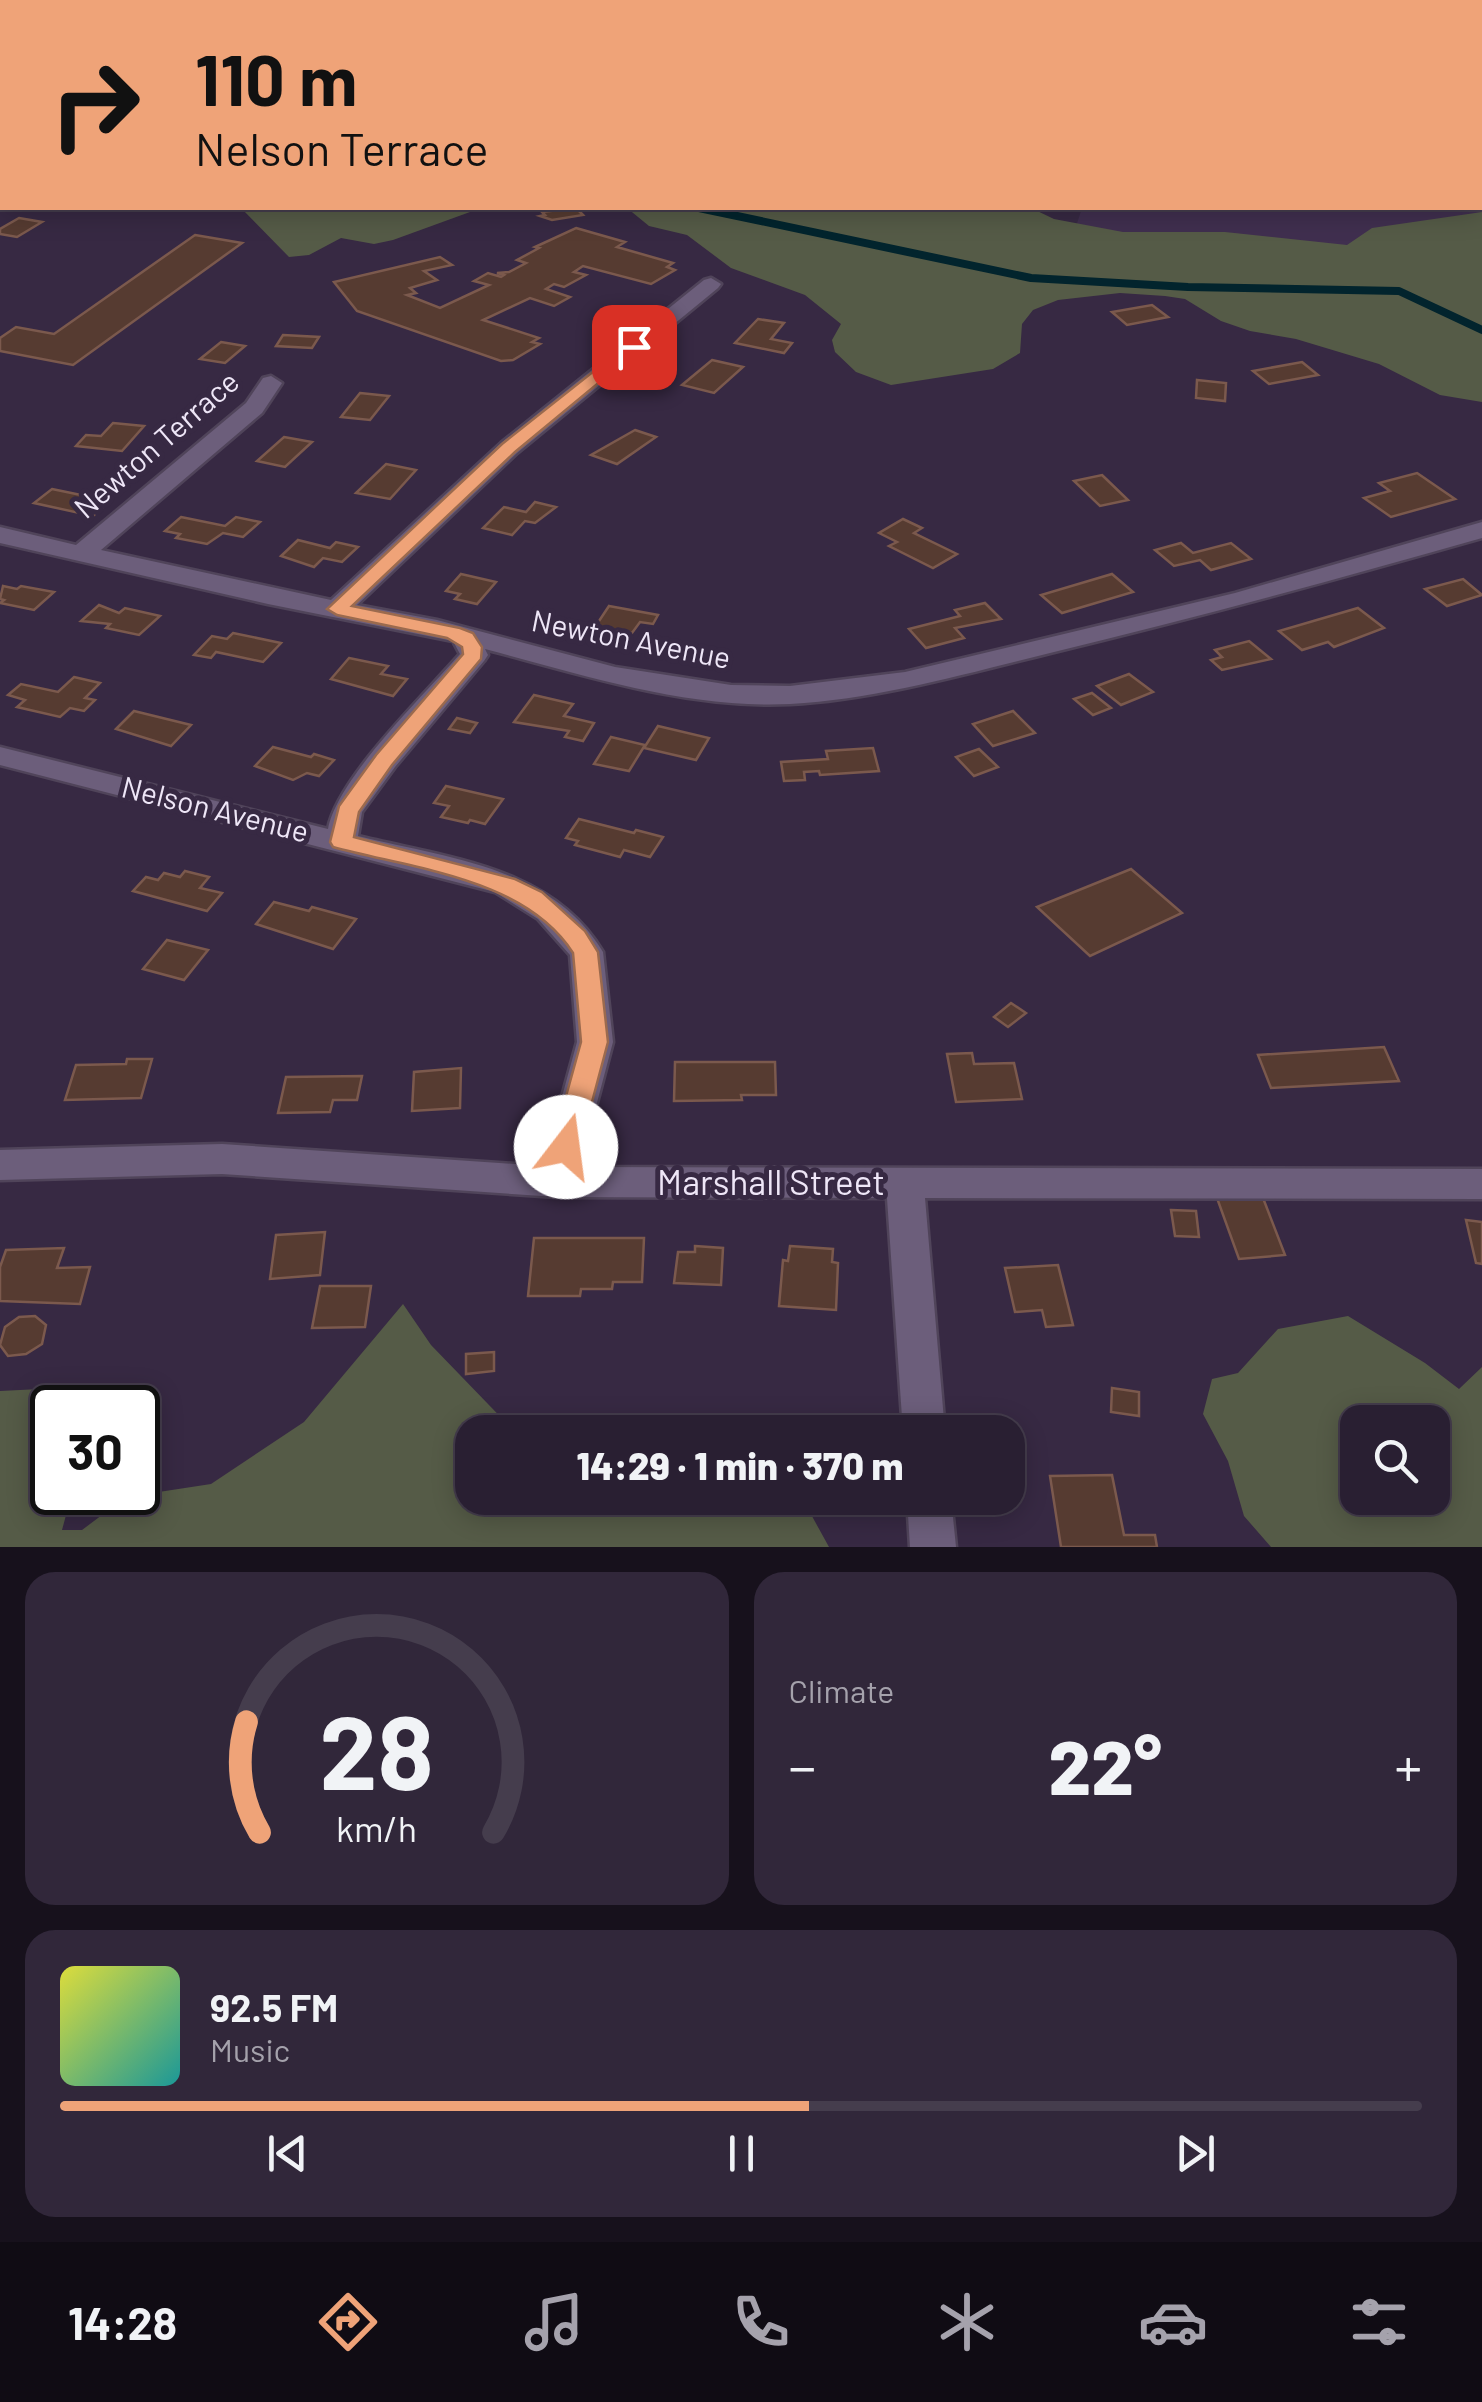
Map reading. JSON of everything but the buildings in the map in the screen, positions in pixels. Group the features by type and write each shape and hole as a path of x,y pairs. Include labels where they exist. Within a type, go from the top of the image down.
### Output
{"street":[{"path":"337,609 508,448 712,284"},
{"name":"Newton Terrace","path":"82,553 254,408 271,383"},
{"name":"Newton Avenue","path":"0,535 465,638 613,675 732,694 844,690 906,680 1242,599 1482,530"},
{"path":"342,842 347,811 384,760 474,655 465,638"},
{"name":"Nelson Avenue","path":"0,756 506,884 550,911 586,952 594,1042 556,1182"},
{"name":"Marshall Street","path":"0,1164 222,1159 556,1182 1482,1184"},
{"path":"905,1184 923,1415"},
{"path":"930,1515 933,1547"}],"shaded area":[{"path":"1081,210 1482,210 1482,322 1060,275"}],"green space":[{"path":"243,210 476,210 393,240 374,244 341,238 309,255 289,257"},
{"path":"629,210 1035,210 1054,219 1123,232 1225,232 1347,245 1372,228 1482,212 1482,402 1440,395 1379,364 1221,321 1185,299 1120,293 1058,300 1033,310 1022,324 1020,353 993,369 891,385 856,372 835,352 832,340 841,324 805,295 731,268 687,235 649,226"},
{"path":"403,1304 431,1345 499,1415 455,1415 455,1515 811,1515 829,1547 0,1547 0,1391 30,1390 30,1515 66,1515 62,1530 82,1530 102,1515 160,1515 160,1492 211,1484 304,1422"},
{"path":"1348,1316 1425,1363 1459,1389 1482,1367 1482,1547 1271,1547 1244,1516 1228,1461 1203,1414 1212,1379 1238,1373 1278,1329"}],"waterway":[{"path":"708,210 1031,278 1188,287 1399,291 1482,330"}],"route":[{"path":"566,1147 594,1042 586,952 576,937 534,898 506,884 342,842 347,811 384,760 474,655 472,647 453,632 337,609 508,448 634,347"}]}
